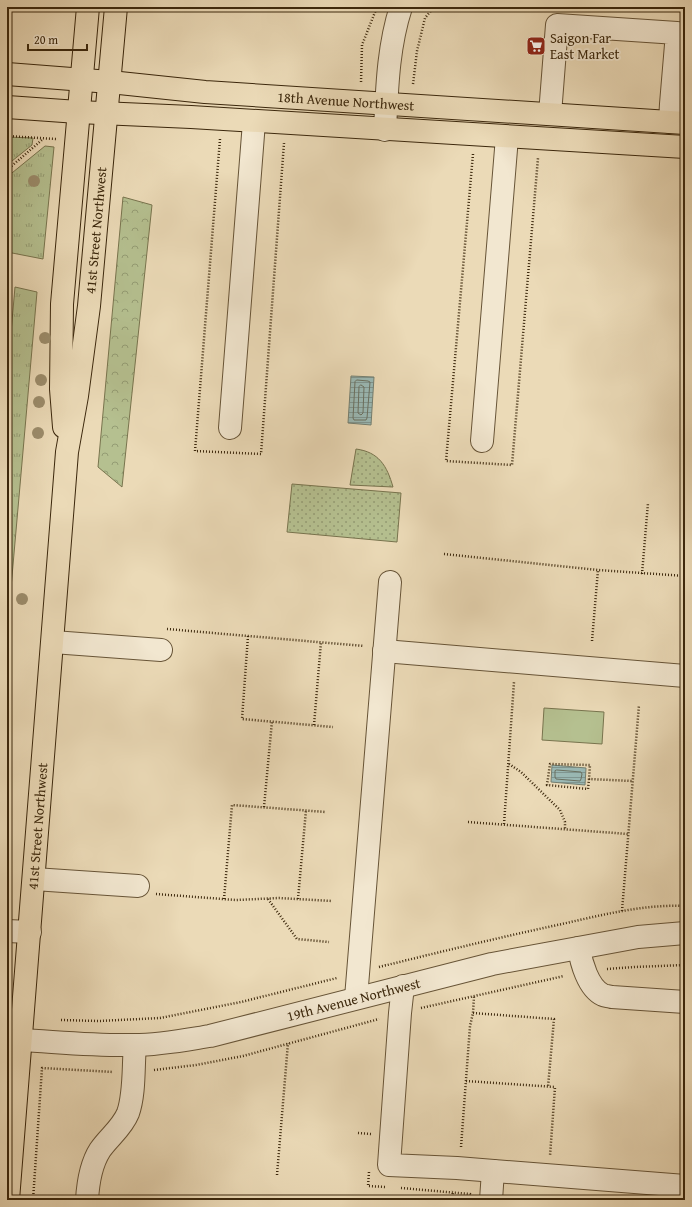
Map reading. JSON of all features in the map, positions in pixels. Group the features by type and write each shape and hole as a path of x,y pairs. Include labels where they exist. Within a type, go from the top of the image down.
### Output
{"main road":[{"name":"41st Street Northwest","path":"67,452 61,389 62,304 88,7"},
{"name":"41st Street Northwest","path":"8,1200 67,452 78,396 89,306 116,7"},
{"name":"18th Avenue Northwest","path":"7,74 110,82 205,92 678,123"},
{"name":"18th Avenue Northwest","path":"7,107 685,147"}],"street":[{"path":"385,130 391,51 394,29 401,7"},
{"path":"550,114 557,25 677,34 670,104 678,123"},
{"path":"230,428 254,122"},
{"path":"482,441 507,137"},
{"path":"356,998 375,648 390,582"},
{"path":"53,642 161,650"},
{"path":"375,648 516,662 685,676"},
{"path":"34,879 138,886"},
{"path":"7,931 30,932"},
{"name":"19th Avenue Northwest","path":"21,1040 103,1045 172,1043 210,1036 492,964 638,937 685,933"},
{"path":"579,948 581,962 585,972 597,991 603,995 612,997 685,1002"},
{"path":"403,986 389,1165 493,1171 685,1186"},
{"path":"86,1200 89,1179 93,1165 100,1150 122,1124 128,1113 131,1097 135,1045"},
{"path":"491,1200 493,1171"}],"path":[{"path":"360,84 362,46 377,7"},
{"path":"413,88 417,51 426,18 434,7"},
{"path":"7,136 58,139"},
{"path":"7,170 44,139"},
{"path":"642,574 648,503"},
{"path":"444,554 598,570 685,576"},
{"path":"592,641 598,570"},
{"path":"166,629 375,648"},
{"path":"248,636 242,719 333,727"},
{"path":"314,725 321,642"},
{"path":"504,824 516,662"},
{"path":"622,911 639,705"},
{"path":"264,807 272,721"},
{"path":"508,763 521,772 560,810 565,822 565,829"},
{"path":"550,764 590,765 589,779 588,789 547,785 550,764"},
{"path":"589,779 632,781"},
{"path":"224,899 232,805 326,812"},
{"path":"298,900 306,810"},
{"path":"468,822 628,834"},
{"path":"138,886 141,893 224,899 268,899 332,902"},
{"path":"268,899 297,939 329,942"},
{"path":"55,1020 99,1021 160,1018 241,1002 469,944 622,911 669,906 685,906"},
{"path":"277,1175 288,1043 400,1013 546,979 585,972 634,967 685,965"},
{"path":"460,1153 470,1026 474,1013 474,996"},
{"path":"474,1013 554,1019 548,1087"},
{"path":"33,1200 42,1068"},
{"path":"466,1081 555,1087 549,1158"},
{"path":"358,1133 372,1134"},
{"path":"368,1186 391,1188"},
{"path":"399,1188 470,1194 472,1200"},
{"path":"452,1200 453,1192"}],"green space":[{"path":"7,137 33,138 32,145 7,165"},
{"path":"45,146 54,147 43,259 7,252 7,177"},
{"path":"123,197 152,205 122,487 98,467"},
{"path":"15,287 37,292 7,622 7,378"},
{"path":"356,449 371,453 381,461 388,473 393,487 350,485"},
{"path":"292,484 401,493 397,542 287,532"},
{"path":"544,708 604,712 602,744 542,740"}],"water":[{"path":"351,376 374,377 371,425 348,423"},
{"path":"552,765 586,768 585,785 551,782"}],"place":[{"name":"Saigon Far East Market","path":"536,46"}]}
